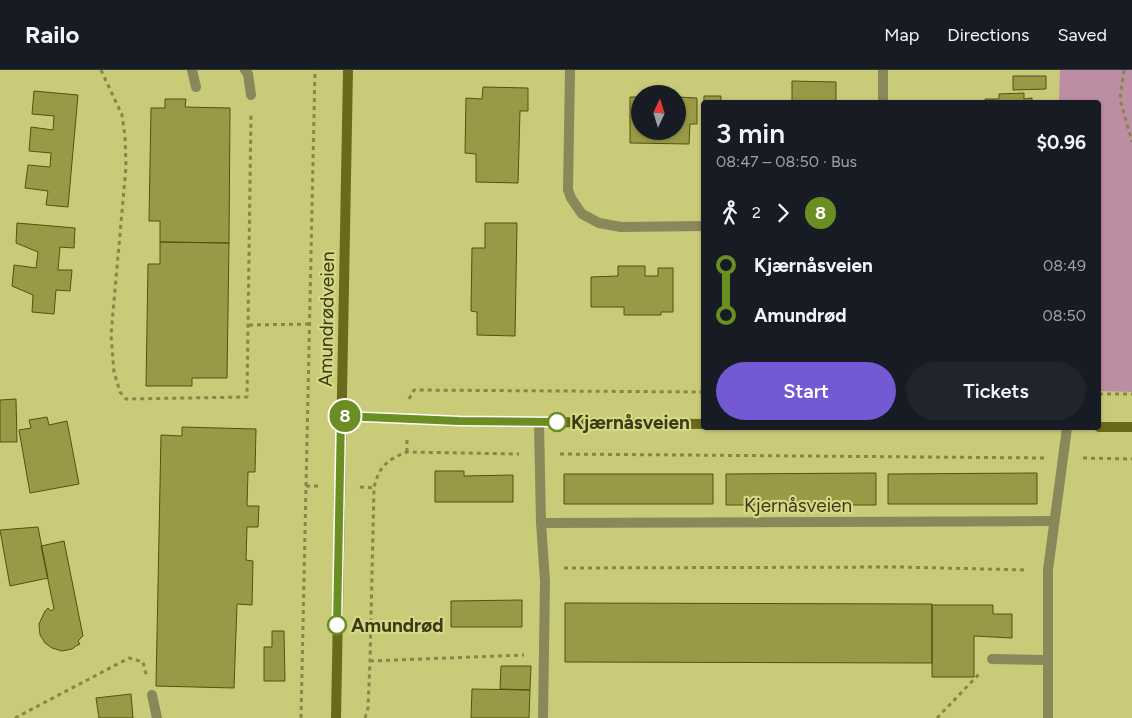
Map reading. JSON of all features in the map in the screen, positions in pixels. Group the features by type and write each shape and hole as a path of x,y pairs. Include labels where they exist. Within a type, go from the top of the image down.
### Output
{"main road":[{"name":"Amundrødveien","path":"336,718 348,70"},
{"path":"341,416 459,421 701,424"},
{"path":"1101,426 1132,427"}],"street":[{"path":"192,70 196,88"},
{"path":"245,70 248,74 251,95"},
{"path":"570,70 568,190 582,214 599,223 621,227 701,226"},
{"path":"883,70 883,100"},
{"path":"539,422 544,568 543,718"},
{"path":"1048,718 1048,570 1067,430"},
{"name":"Kjernåsveien","path":"542,523 1054,520"},
{"path":"992,659 1048,660"},
{"path":"152,695 157,718"}],"path":[{"path":"101,70 122,115 125,136 126,167 111,335 114,372 120,392 126,399 247,397 251,95"},
{"path":"301,718 315,70"},
{"path":"1124,70 1120,99 1132,142"},
{"path":"249,324 310,324"},
{"path":"407,452 408,400 414,390 701,392"},
{"path":"1101,394 1132,394"},
{"path":"365,718 368,708 372,611 374,488 377,476 386,462 407,452 1132,459"},
{"path":"544,568 899,567 1048,570"},
{"path":"370,661 544,654"},
{"path":"15,718 129,658 143,662 152,695"},
{"path":"937,718 992,659"}],"shaded area":[{"path":"1060,70 1132,70 1132,392 1101,391 1101,100 1059,100"}],"building":[{"path":"1013,76 1046,76 1046,89 1013,90"},
{"path":"792,81 836,82 836,100 792,100"},
{"path":"483,87 528,88 528,111 520,111 518,183 476,182 476,154 465,153 466,98 482,99"},
{"path":"34,91 78,95 68,207 46,205 48,191 25,188 28,165 50,167 51,153 29,151 31,127 53,130 54,116 32,114"},
{"path":"1024,93 1024,99 1032,98 1032,100 985,100 999,99 999,94"},
{"path":"704,96 721,96 721,100 704,100"},
{"path":"630,97 631,140 686,140 686,97 697,98 697,124 690,124 689,144 630,143"},
{"path":"165,99 186,99 185,107 230,108 229,243 160,242 160,221 149,221 151,108 165,108"},
{"path":"17,223 75,228 74,248 60,247 58,270 72,270 70,291 56,290 54,314 32,312 33,295 12,286 14,265 36,268 38,252 16,243"},
{"path":"485,223 517,223 515,336 477,335 477,312 471,311 472,248 485,248"},
{"path":"160,242 229,243 227,378 192,378 192,386 146,386 148,264 160,264"},
{"path":"618,266 645,266 645,276 658,276 658,268 673,268 673,312 661,312 661,315 624,315 624,307 591,307 591,277 618,276"},
{"path":"16,399 17,442 0,442 0,400"},
{"path":"47,417 49,425 67,421 79,484 30,493 19,430 31,428 29,420"},
{"path":"182,427 256,429 255,472 248,472 247,506 259,506 258,527 247,527 246,560 253,561 252,605 237,604 234,688 156,686 161,435 182,436"},
{"path":"435,471 464,471 464,476 513,475 513,502 435,502"},
{"path":"876,473 876,505 726,505 726,474"},
{"path":"1037,473 1037,504 888,504 888,474"},
{"path":"564,474 713,474 713,504 564,504"},
{"path":"38,527 48,578 10,586 0,530"},
{"path":"64,541 83,636 78,641 80,644 72,649 62,651 52,648 45,643 40,635 39,624 48,608 51,611 54,609 41,546"},
{"path":"522,600 522,627 451,627 451,601"},
{"path":"565,603 932,604 932,663 565,662"},
{"path":"932,605 993,605 993,614 1012,614 1012,638 974,636 974,677 932,677"},
{"path":"272,631 284,631 285,681 264,681 264,647 272,647"},
{"path":"501,666 531,666 530,690 500,689"},
{"path":"472,689 530,690 529,718 471,718"},
{"path":"131,694 133,718 99,718 96,698"}],"bus line":[{"name":"8","path":"337,625 341,416 459,421 557,422"}],"place":[{"name":"Kjærnåsveien","path":"557,422"},
{"name":"Amundrød","path":"337,625"}]}
